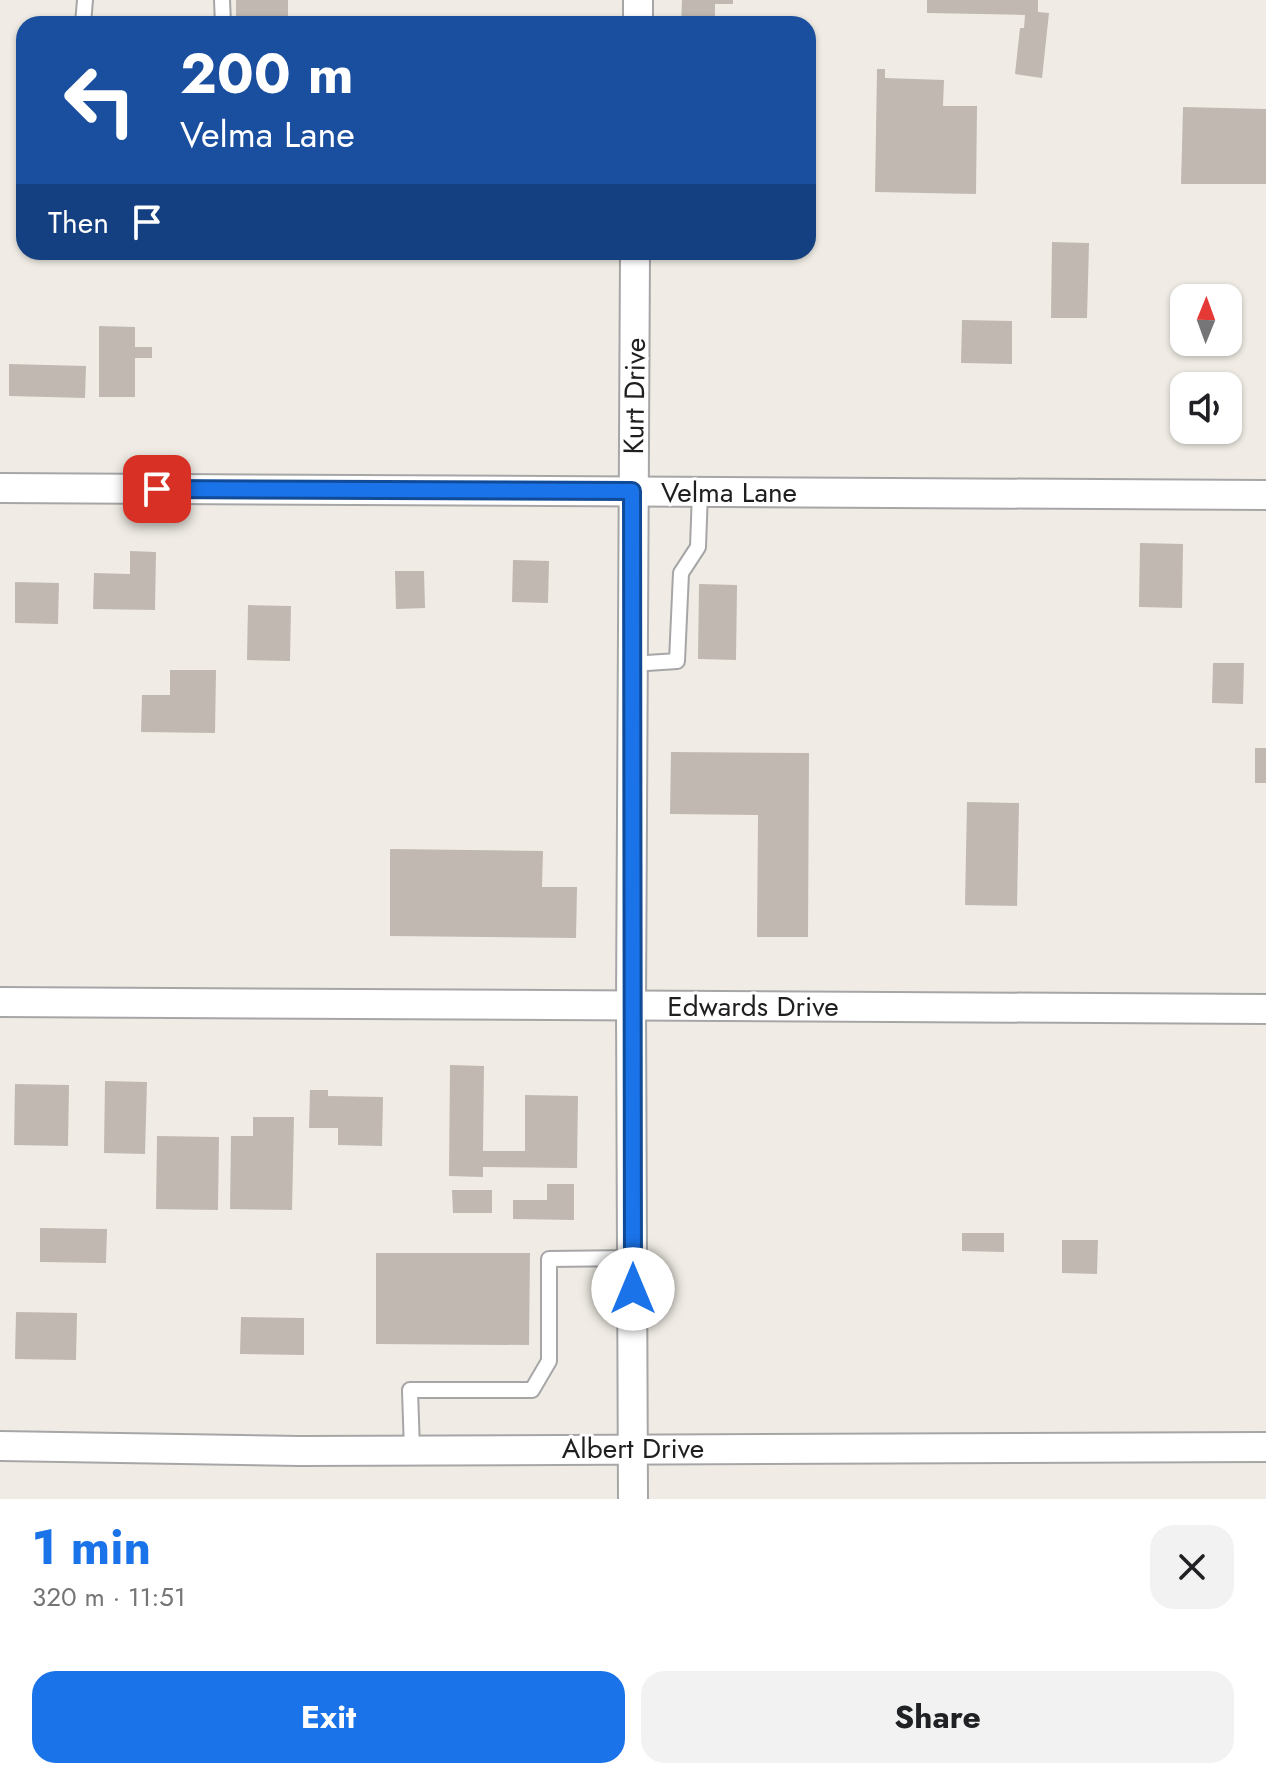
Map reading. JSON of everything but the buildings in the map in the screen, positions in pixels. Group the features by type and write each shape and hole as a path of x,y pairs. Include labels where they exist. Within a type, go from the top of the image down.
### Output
{"street":[{"name":"Kurt Drive","path":"633,1499 631,1005 635,260"},
{"name":"Velma Lane","path":"0,488 1266,495"},
{"name":"Edwards Drive","path":"0,1002 1266,1009"},
{"name":"Albert Drive","path":"0,1446 300,1451 1266,1447"}],"lane":[{"path":"632,664 677,661 681,573 698,547 700,492"},
{"path":"412,1450 410,1390 532,1390 549,1361 549,1259 633,1258"}],"route":[{"path":"157,489 632,491 633,1289"}]}
